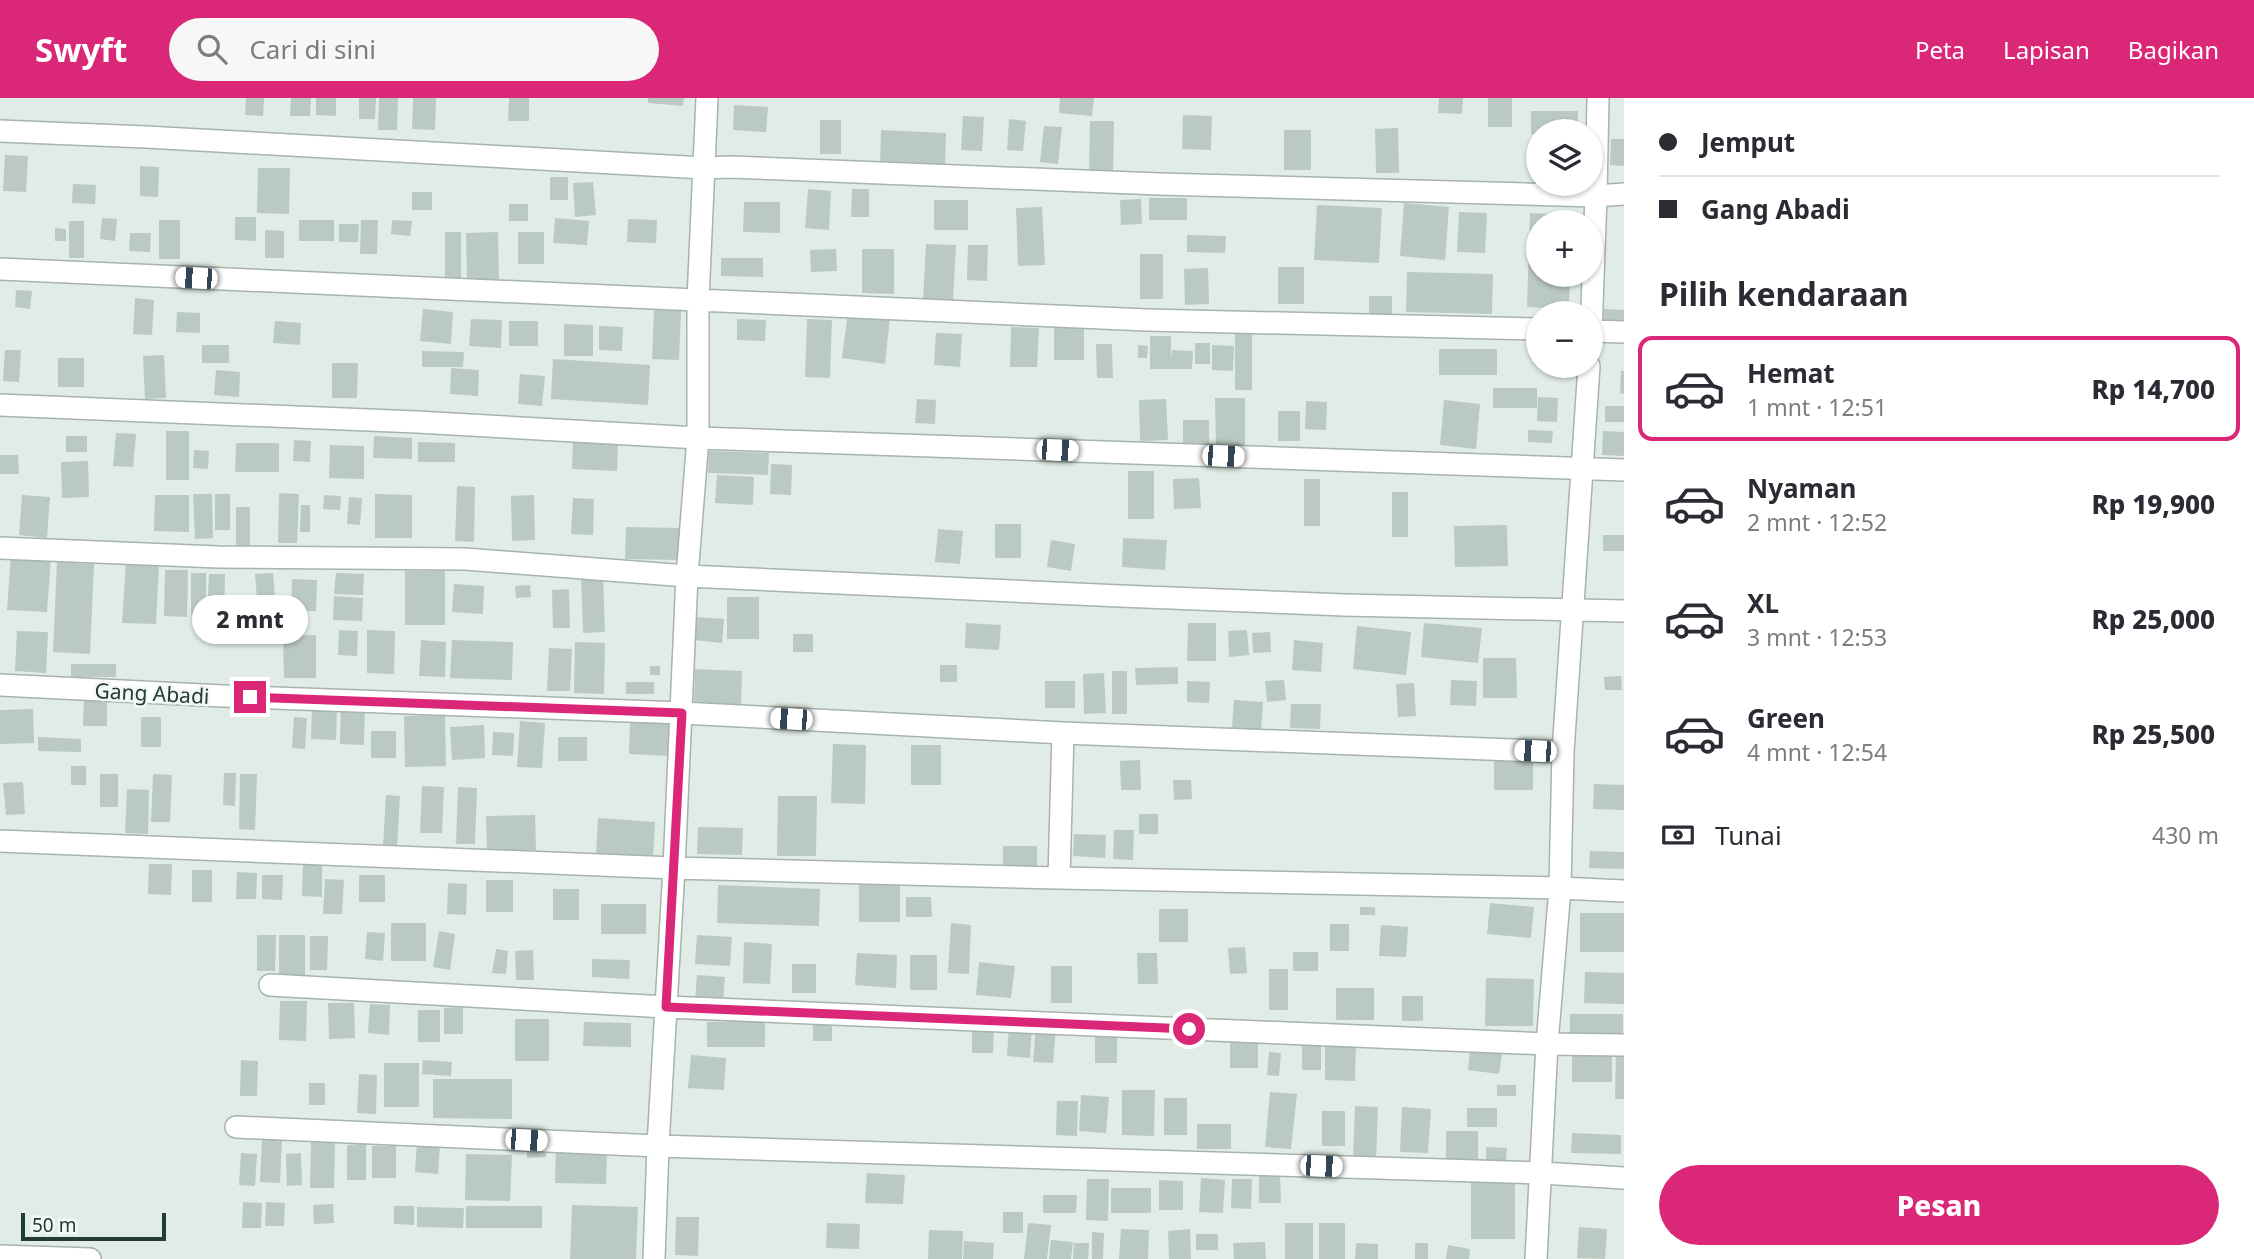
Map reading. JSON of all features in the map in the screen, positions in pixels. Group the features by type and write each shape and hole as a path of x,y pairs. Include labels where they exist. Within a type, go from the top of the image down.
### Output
{"street":[{"path":"654,1259 657,1146 674,868 687,576 698,438 698,300 707,98"},
{"path":"1598,98 1598,119"},
{"path":"0,131 704,168 744,167 1159,184 1526,194"},
{"path":"1603,196 1624,194"},
{"path":"1592,301 1596,196"},
{"path":"0,270 1147,320 1526,329"},
{"path":"1603,331 1624,332"},
{"path":"1536,1259 1547,1044 1560,888 1563,752 1588,378"},
{"path":"0,405 417,422 698,438 1624,470"},
{"path":"0,548 218,556 465,559 687,576 1344,605 1624,611"},
{"name":"Gang Abadi","path":"0,685 682,713 1063,733 1563,752"},
{"path":"1059,878 1063,733"},
{"path":"0,841 674,868 1624,891"},
{"path":"270,985 666,1007 1624,1045"},
{"path":"236,1127 657,1146 1542,1173 1624,1178"},
{"path":"0,1255 90,1259"}],"building":[{"path":"246,98 264,98 263,116 245,115"},
{"path":"291,98 311,98 310,116 290,116"},
{"path":"316,98 336,98 336,116 316,115"},
{"path":"359,98 376,98 375,119 359,119"},
{"path":"379,98 398,98 397,130 378,130"},
{"path":"413,98 436,98 435,130 412,129"},
{"path":"509,98 529,98 529,121 508,121"},
{"path":"648,98 684,98 683,106 648,103"},
{"path":"1060,98 1094,98 1092,116 1059,113"},
{"path":"1439,98 1463,98 1462,114 1438,113"},
{"path":"1488,98 1512,98 1512,127 1488,127"},
{"path":"734,105 768,107 766,132 733,130"},
{"path":"1531,111 1578,111 1578,119 1531,119"},
{"path":"1183,115 1212,116 1211,150 1182,149"},
{"path":"963,116 984,117 982,151 961,150"},
{"path":"1009,119 1026,121 1023,151 1007,150"},
{"path":"820,120 841,120 841,154 820,154"},
{"path":"1090,121 1114,121 1113,176 1089,176"},
{"path":"1044,126 1062,127 1058,164 1040,162"},
{"path":"1398,128 1399,173 1376,173 1375,129"},
{"path":"881,130 946,133 945,167 880,164"},
{"path":"1284,130 1311,130 1311,170 1284,170"},
{"path":"1611,139 1624,139 1624,166 1610,165"},
{"path":"5,155 28,156 26,192 3,191"},
{"path":"140,166 159,167 158,197 140,196"},
{"path":"258,168 290,168 289,214 257,213"},
{"path":"550,177 568,177 568,200 550,200"},
{"path":"593,182 596,215 575,217 573,183"},
{"path":"73,184 96,185 95,204 72,203"},
{"path":"808,189 831,191 829,230 805,228"},
{"path":"852,189 869,189 869,217 851,217"},
{"path":"412,192 432,192 432,210 412,210"},
{"path":"1149,198 1187,198 1187,220 1149,220"},
{"path":"1141,199 1142,224 1121,225 1120,200"},
{"path":"934,200 968,200 968,230 934,230"},
{"path":"744,202 780,202 780,233 743,232"},
{"path":"1404,203 1449,207 1445,260 1400,256"},
{"path":"509,204 528,204 528,221 509,221"},
{"path":"1317,205 1382,208 1379,263 1314,260"},
{"path":"1042,207 1045,265 1018,266 1016,208"},
{"path":"1459,212 1487,213 1485,253 1457,252"},
{"path":"235,217 256,217 256,241 235,240"},
{"path":"102,218 117,219 115,241 100,239"},
{"path":"555,218 589,221 587,245 553,243"},
{"path":"628,219 657,220 656,243 627,242"},
{"path":"159,220 180,220 180,259 159,259"},
{"path":"299,220 334,220 334,241 299,241"},
{"path":"361,220 378,220 377,254 360,254"},
{"path":"392,220 412,221 410,236 391,234"},
{"path":"69,221 84,221 84,258 69,258"},
{"path":"339,224 359,224 358,242 339,242"},
{"path":"55,228 66,229 66,241 55,241"},
{"path":"265,230 284,231 284,258 265,258"},
{"path":"445,232 461,232 461,279 445,279"},
{"path":"498,232 499,279 467,280 466,233"},
{"path":"518,232 544,232 544,264 518,264"},
{"path":"130,233 151,233 150,252 129,251"},
{"path":"1187,235 1226,236 1225,253 1187,252"},
{"path":"926,244 956,245 953,301 923,300"},
{"path":"968,245 988,245 987,281 967,280"},
{"path":"836,249 837,271 811,272 810,250"},
{"path":"862,249 894,249 894,294 862,293"},
{"path":"1140,254 1163,254 1163,299 1140,299"},
{"path":"721,258 763,258 763,277 721,276"},
{"path":"1278,267 1304,267 1304,304 1278,304"},
{"path":"1208,268 1209,304 1185,305 1184,269"},
{"path":"1407,272 1493,274 1492,314 1406,312"},
{"path":"1528,287 1570,287 1569,301 1527,301"},
{"path":"16,290 32,291 30,309 15,307"},
{"path":"1369,296 1392,296 1392,315 1369,315"},
{"path":"135,298 154,300 152,335 133,334"},
{"path":"423,309 453,312 451,344 420,341"},
{"path":"1604,309 1624,310 1624,327 1603,326"},
{"path":"654,310 681,311 679,360 652,359"},
{"path":"177,312 200,313 200,333 176,332"},
{"path":"848,312 890,317 885,364 842,358"},
{"path":"471,319 502,320 501,348 469,346"},
{"path":"737,319 766,320 765,341 737,340"},
{"path":"807,319 832,320 830,378 805,377"},
{"path":"275,321 301,323 300,345 273,343"},
{"path":"509,321 538,321 538,346 509,346"},
{"path":"564,324 593,325 593,356 564,356"},
{"path":"1054,324 1084,324 1084,360 1054,360"},
{"path":"599,326 623,327 622,351 599,350"},
{"path":"1011,327 1039,328 1037,367 1010,367"},
{"path":"1235,330 1252,330 1252,390 1235,390"},
{"path":"936,333 962,334 960,367 934,365"},
{"path":"1150,336 1171,336 1171,360 1172,350 1193,351 1192,369 1150,369"},
{"path":"1195,343 1210,343 1210,364 1195,364"},
{"path":"1096,344 1112,344 1113,378 1097,378"},
{"path":"202,345 229,345 229,363 202,363"},
{"path":"1138,345 1148,346 1147,358 1138,358"},
{"path":"1212,345 1234,346 1233,371 1212,370"},
{"path":"1439,349 1497,349 1497,375 1439,375"},
{"path":"5,350 21,350 19,382 3,381"},
{"path":"422,351 464,352 463,367 422,367"},
{"path":"164,355 166,398 145,399 143,356"},
{"path":"58,358 84,358 84,387 58,387"},
{"path":"553,359 650,365 648,405 551,399"},
{"path":"332,363 358,363 357,398 332,398"},
{"path":"451,368 479,370 478,396 450,394"},
{"path":"216,370 240,372 239,397 214,395"},
{"path":"1621,371 1624,371 1624,394 1620,393"},
{"path":"520,374 545,376 542,406 518,404"},
{"path":"1493,388 1537,388 1537,408 1493,408"},
{"path":"1538,397 1558,398 1557,422 1537,421"},
{"path":"1215,398 1245,398 1245,445 1216,445"},
{"path":"917,399 936,400 935,424 915,423"},
{"path":"1166,399 1168,440 1140,441 1139,400"},
{"path":"1444,400 1480,404 1476,449 1440,445"},
{"path":"1306,401 1327,402 1326,430 1305,429"},
{"path":"1605,406 1624,406 1624,422 1605,422"},
{"path":"1278,411 1300,411 1300,441 1278,441"},
{"path":"1183,420 1209,420 1209,445 1183,444"},
{"path":"1528,430 1553,431 1552,443 1528,442"},
{"path":"166,431 189,431 189,480 166,480"},
{"path":"1603,431 1624,432 1624,456 1602,455"},
{"path":"116,433 136,434 133,467 113,466"},
{"path":"66,436 87,436 87,452 66,452"},
{"path":"374,436 412,438 412,459 373,458"},
{"path":"294,440 311,441 310,462 293,461"},
{"path":"573,441 618,443 617,471 572,469"},
{"path":"418,442 455,443 455,462 418,462"},
{"path":"236,443 279,443 279,472 235,472"},
{"path":"330,445 364,446 364,479 329,478"},
{"path":"194,450 209,451 208,469 193,468"},
{"path":"709,451 769,453 768,475 708,473"},
{"path":"0,455 18,455 19,474 0,474"},
{"path":"88,461 89,497 62,498 61,462"},
{"path":"771,464 792,465 791,495 770,494"},
{"path":"1128,471 1154,471 1154,519 1128,519"},
{"path":"717,475 754,477 753,505 715,503"},
{"path":"1199,478 1201,508 1174,509 1173,479"},
{"path":"1304,479 1320,479 1320,526 1304,526"},
{"path":"457,486 475,487 474,542 455,541"},
{"path":"1392,492 1408,492 1408,537 1392,537"},
{"path":"279,493 299,494 297,543 278,543"},
{"path":"193,494 212,494 213,538 195,539"},
{"path":"215,494 230,494 230,530 215,530"},
{"path":"375,494 412,495 412,538 375,538"},
{"path":"22,495 50,497 47,538 19,535"},
{"path":"155,495 189,495 189,532 154,531"},
{"path":"324,495 341,496 340,510 323,509"},
{"path":"534,495 535,540 512,541 511,496"},
{"path":"349,497 362,498 360,525 347,524"},
{"path":"573,498 594,499 593,535 571,534"},
{"path":"301,505 310,505 310,532 300,532"},
{"path":"236,507 250,507 250,548 236,548"},
{"path":"995,524 1021,524 1021,558 995,558"},
{"path":"1507,525 1508,566 1455,567 1454,526"},
{"path":"626,527 679,528 679,560 625,559"},
{"path":"938,529 963,531 960,564 935,562"},
{"path":"1603,535 1624,535 1624,551 1603,551"},
{"path":"1123,538 1167,540 1165,570 1122,567"},
{"path":"1051,540 1075,544 1071,571 1047,567"},
{"path":"11,555 51,558 47,612 7,610"},
{"path":"57,562 94,564 90,654 53,652"},
{"path":"126,562 159,564 156,624 122,623"},
{"path":"165,570 188,570 187,617 164,616"},
{"path":"405,571 445,571 445,625 405,625"},
{"path":"191,573 206,573 206,615 191,615"},
{"path":"273,573 276,610 258,612 255,574"},
{"path":"336,573 364,574 363,595 334,594"},
{"path":"209,574 225,574 224,615 207,615"},
{"path":"603,575 605,632 583,633 581,576"},
{"path":"292,579 317,580 316,611 291,611"},
{"path":"454,584 484,586 483,614 452,612"},
{"path":"530,585 531,597 516,598 515,586"},
{"path":"569,589 570,628 553,628 552,590"},
{"path":"334,596 363,598 362,621 333,620"},
{"path":"727,597 759,597 759,639 727,639"},
{"path":"697,617 724,619 722,643 694,640"},
{"path":"966,623 1001,625 999,650 965,648"},
{"path":"1188,623 1216,623 1216,661 1187,661"},
{"path":"1424,623 1482,628 1478,663 1421,657"},
{"path":"1357,626 1411,632 1406,675 1353,669"},
{"path":"339,630 358,631 357,656 338,655"},
{"path":"367,630 395,631 394,674 367,673"},
{"path":"1247,630 1249,655 1229,657 1228,631"},
{"path":"17,631 48,632 46,673 15,671"},
{"path":"1270,632 1271,652 1253,653 1252,633"},
{"path":"793,634 813,634 813,652 793,652"},
{"path":"316,635 316,678 284,678 283,636"},
{"path":"421,640 446,642 445,677 419,676"},
{"path":"452,640 513,642 512,680 450,678"},
{"path":"1294,640 1323,643 1321,672 1292,670"},
{"path":"575,642 605,643 604,694 574,693"},
{"path":"549,648 572,649 570,691 547,691"},
{"path":"1483,658 1516,658 1517,698 1483,698"},
{"path":"71,664 116,664 116,677 71,677"},
{"path":"940,665 957,665 957,682 940,682"},
{"path":"650,666 660,666 660,675 650,675"},
{"path":"1178,667 1178,684 1136,685 1135,668"},
{"path":"695,669 742,671 741,708 694,707"},
{"path":"1112,671 1127,671 1127,714 1112,714"},
{"path":"1104,673 1106,713 1084,714 1083,674"},
{"path":"1621,676 1622,690 1605,690 1604,677"},
{"path":"1284,680 1286,700 1267,702 1265,681"},
{"path":"1451,680 1477,681 1476,706 1450,705"},
{"path":"1045,681 1075,681 1075,708 1045,708"},
{"path":"1187,681 1210,682 1209,703 1187,702"},
{"path":"626,682 654,682 654,694 626,694"},
{"path":"1414,683 1416,716 1398,717 1396,684"},
{"path":"84,697 107,698 107,726 83,726"},
{"path":"1234,700 1263,702 1261,731 1232,728"},
{"path":"341,703 365,704 364,745 340,744"},
{"path":"1291,704 1321,704 1320,729 1290,728"},
{"path":"312,706 337,706 336,740 311,739"},
{"path":"33,709 34,743 0,744 0,710"},
{"path":"445,715 446,766 405,767 404,716"},
{"path":"141,717 161,717 161,747 141,747"},
{"path":"294,717 307,718 305,749 292,748"},
{"path":"630,719 671,722 670,756 629,754"},
{"path":"520,721 545,723 542,768 517,767"},
{"path":"484,725 485,758 452,760 450,727"},
{"path":"371,731 396,731 396,758 371,758"},
{"path":"493,732 514,733 513,756 492,755"},
{"path":"38,737 81,739 81,752 38,751"},
{"path":"558,737 587,737 587,761 558,761"},
{"path":"833,744 866,745 865,804 831,803"},
{"path":"911,745 941,745 941,785 911,785"},
{"path":"1494,756 1533,756 1533,790 1494,790"},
{"path":"1140,760 1141,790 1121,790 1120,761"},
{"path":"71,766 86,766 86,785 71,785"},
{"path":"224,773 236,773 235,806 223,805"},
{"path":"100,774 118,774 118,807 100,807"},
{"path":"153,774 172,775 170,822 151,822"},
{"path":"240,774 257,774 255,830 239,829"},
{"path":"1173,780 1191,780 1192,799 1174,800"},
{"path":"23,782 25,814 6,815 3,783"},
{"path":"1594,784 1624,785 1624,810 1593,809"},
{"path":"422,786 444,787 442,833 420,833"},
{"path":"458,787 477,788 475,844 456,844"},
{"path":"127,789 149,790 148,834 125,833"},
{"path":"386,795 400,796 397,847 383,847"},
{"path":"778,796 817,796 816,856 777,856"},
{"path":"1139,814 1158,814 1158,834 1139,834"},
{"path":"535,815 536,850 487,851 486,816"},
{"path":"598,818 655,822 653,859 596,856"},
{"path":"698,827 743,828 742,855 697,854"},
{"path":"1114,830 1134,830 1133,860 1113,859"},
{"path":"1074,834 1106,835 1105,858 1073,856"},
{"path":"1003,846 1037,846 1037,868 1003,868"},
{"path":"1590,851 1624,852 1624,869 1589,868"},
{"path":"149,864 172,864 171,895 148,894"},
{"path":"303,864 322,865 322,897 302,896"},
{"path":"192,870 212,870 212,902 192,902"},
{"path":"237,872 257,873 256,899 236,899"},
{"path":"262,875 283,875 282,900 262,899"},
{"path":"359,875 385,875 385,902 359,902"},
{"path":"325,879 344,880 342,914 323,914"},
{"path":"486,880 513,880 513,912 486,912"},
{"path":"448,883 467,884 466,915 447,914"},
{"path":"859,884 900,884 900,922 859,922"},
{"path":"718,885 820,889 819,926 717,923"},
{"path":"553,889 579,889 579,920 553,920"},
{"path":"906,897 931,897 932,917 906,917"},
{"path":"1490,903 1534,907 1531,938 1487,934"},
{"path":"601,904 646,904 646,934 601,934"},
{"path":"1360,907 1375,907 1375,915 1360,915"},
{"path":"1159,909 1188,909 1188,942 1159,942"},
{"path":"1580,913 1624,913 1624,952 1580,952"},
{"path":"391,923 426,923 426,961 391,961"},
{"path":"951,923 971,925 969,974 948,973"},
{"path":"1330,924 1349,924 1349,951 1330,951"},
{"path":"1381,925 1408,927 1406,957 1379,956"},
{"path":"439,931 455,934 450,970 433,967"},
{"path":"367,932 385,933 383,961 365,959"},
{"path":"257,935 276,935 275,971 257,971"},
{"path":"279,935 305,935 305,980 279,980"},
{"path":"697,935 732,937 730,966 695,964"},
{"path":"310,936 328,936 327,970 310,970"},
{"path":"744,942 772,944 770,984 743,983"},
{"path":"1245,947 1247,973 1230,974 1228,948"},
{"path":"496,949 508,951 506,974 492,973"},
{"path":"533,950 534,980 516,980 515,951"},
{"path":"1293,952 1318,952 1318,971 1293,971"},
{"path":"857,953 897,955 896,988 855,985"},
{"path":"1137,953 1157,953 1158,984 1138,984"},
{"path":"910,955 937,955 937,990 910,990"},
{"path":"592,959 630,960 629,979 592,977"},
{"path":"979,962 1015,966 1011,998 976,995"},
{"path":"792,964 816,964 816,993 792,993"},
{"path":"1051,966 1072,966 1072,1003 1051,1003"},
{"path":"1269,969 1288,969 1288,1010 1269,1010"},
{"path":"1585,972 1624,973 1624,1004 1584,1003"},
{"path":"697,975 725,977 723,1002 695,1000"},
{"path":"1486,978 1534,979 1533,1026 1485,1026"},
{"path":"1336,988 1374,988 1374,1020 1336,1020"},
{"path":"1402,996 1423,996 1423,1021 1402,1021"},
{"path":"280,1001 307,1001 306,1041 279,1040"},
{"path":"328,1003 354,1003 355,1038 329,1039"},
{"path":"370,1004 390,1005 389,1035 368,1033"},
{"path":"463,1007 463,1034 444,1034 444,1008"},
{"path":"418,1010 440,1010 440,1042 418,1042"},
{"path":"1570,1014 1623,1014 1623,1036 1570,1036"},
{"path":"515,1019 549,1019 549,1061 515,1061"},
{"path":"813,1020 832,1020 832,1041 813,1041"},
{"path":"584,1022 631,1023 631,1047 583,1046"},
{"path":"707,1022 765,1022 765,1047 707,1047"},
{"path":"1009,1025 1032,1026 1030,1058 1007,1056"},
{"path":"972,1026 994,1027 993,1053 972,1053"},
{"path":"1036,1026 1056,1028 1053,1063 1033,1062"},
{"path":"1095,1028 1117,1028 1117,1063 1095,1063"},
{"path":"1230,1042 1258,1042 1258,1068 1230,1068"},
{"path":"1302,1043 1321,1043 1321,1070 1302,1070"},
{"path":"1325,1043 1356,1044 1355,1081 1325,1080"},
{"path":"1572,1048 1612,1048 1612,1082 1572,1082"},
{"path":"1470,1051 1502,1054 1499,1074 1468,1070"},
{"path":"1616,1051 1624,1051 1624,1099 1615,1099"},
{"path":"1269,1052 1281,1053 1279,1076 1267,1075"},
{"path":"691,1055 726,1058 724,1090 688,1088"},
{"path":"241,1060 258,1061 257,1096 240,1096"},
{"path":"423,1060 452,1062 451,1076 422,1074"},
{"path":"384,1063 419,1063 419,1107 384,1107"},
{"path":"359,1074 377,1075 376,1114 357,1113"},
{"path":"433,1079 512,1079 512,1119 433,1118"},
{"path":"309,1083 325,1083 325,1105 309,1105"},
{"path":"1497,1085 1516,1085 1516,1096 1497,1096"},
{"path":"1122,1090 1155,1090 1154,1136 1122,1135"},
{"path":"1270,1092 1297,1094 1291,1149 1265,1147"},
{"path":"1081,1095 1109,1097 1106,1133 1079,1131"},
{"path":"1164,1098 1187,1098 1187,1135 1164,1135"},
{"path":"1057,1101 1078,1101 1077,1136 1056,1135"},
{"path":"1355,1106 1378,1107 1376,1160 1353,1159"},
{"path":"1402,1107 1431,1109 1428,1153 1400,1152"},
{"path":"1467,1108 1497,1108 1497,1127 1467,1127"},
{"path":"1322,1111 1345,1111 1345,1146 1322,1146"},
{"path":"1197,1124 1231,1124 1231,1149 1197,1149"},
{"path":"1446,1131 1478,1131 1478,1160 1446,1160"},
{"path":"1572,1133 1621,1135 1621,1154 1571,1153"},
{"path":"262,1139 282,1140 280,1183 260,1182"},
{"path":"311,1142 335,1142 334,1188 310,1188"},
{"path":"417,1143 440,1145 438,1174 415,1172"},
{"path":"366,1144 366,1180 347,1180 347,1145"},
{"path":"546,1144 546,1157 527,1158 527,1145"},
{"path":"372,1146 396,1146 396,1178 372,1178"},
{"path":"556,1146 607,1147 606,1184 555,1183"},
{"path":"1486,1147 1507,1148 1506,1161 1486,1160"},
{"path":"241,1153 257,1154 255,1186 239,1185"},
{"path":"301,1153 302,1185 287,1186 286,1154"},
{"path":"466,1154 512,1155 510,1201 465,1200"},
{"path":"867,1173 905,1175 903,1204 865,1203"},
{"path":"1259,1175 1280,1175 1281,1203 1259,1203"},
{"path":"1201,1178 1225,1180 1223,1213 1199,1212"},
{"path":"1087,1179 1109,1179 1108,1221 1086,1220"},
{"path":"1232,1179 1252,1179 1251,1209 1231,1208"},
{"path":"1471,1179 1515,1179 1515,1239 1471,1239"},
{"path":"1159,1180 1183,1181 1183,1210 1159,1210"},
{"path":"1111,1188 1151,1188 1151,1213 1111,1213"},
{"path":"1043,1195 1077,1195 1076,1213 1043,1213"},
{"path":"243,1202 262,1203 261,1228 242,1228"},
{"path":"266,1202 285,1203 284,1226 265,1226"},
{"path":"333,1204 334,1223 314,1224 313,1205"},
{"path":"572,1205 638,1207 636,1259 570,1259"},
{"path":"394,1206 414,1206 414,1225 394,1224"},
{"path":"466,1206 542,1206 542,1228 466,1228"},
{"path":"417,1207 464,1208 463,1228 417,1227"},
{"path":"1003,1212 1023,1212 1023,1233 1003,1233"},
{"path":"676,1217 699,1217 698,1256 675,1255"},
{"path":"827,1223 860,1224 859,1249 826,1248"},
{"path":"1028,1223 1051,1225 1047,1259 1024,1259"},
{"path":"1285,1223 1313,1223 1313,1259 1285,1259"},
{"path":"1319,1223 1345,1223 1345,1259 1319,1259"},
{"path":"1579,1227 1607,1229 1605,1259 1577,1258"},
{"path":"1121,1229 1149,1230 1148,1259 1119,1259"},
{"path":"1190,1229 1191,1259 1169,1259 1168,1231"},
{"path":"929,1230 963,1231 962,1259 928,1259"},
{"path":"1092,1232 1104,1233 1103,1259 1092,1259"},
{"path":"1196,1234 1218,1234 1218,1250 1196,1250"},
{"path":"1051,1240 1073,1242 1071,1259 1049,1259"},
{"path":"964,1241 994,1243 993,1259 963,1259"},
{"path":"1265,1242 1266,1259 1234,1259 1233,1243"},
{"path":"1074,1243 1089,1243 1088,1259 1073,1259"},
{"path":"1356,1243 1378,1244 1378,1259 1355,1259"},
{"path":"1415,1243 1428,1243 1428,1259 1415,1259"},
{"path":"1448,1245 1470,1249 1469,1259 1446,1259"}],"route":[{"path":"250,697 682,713 666,1007 1189,1029"}]}
